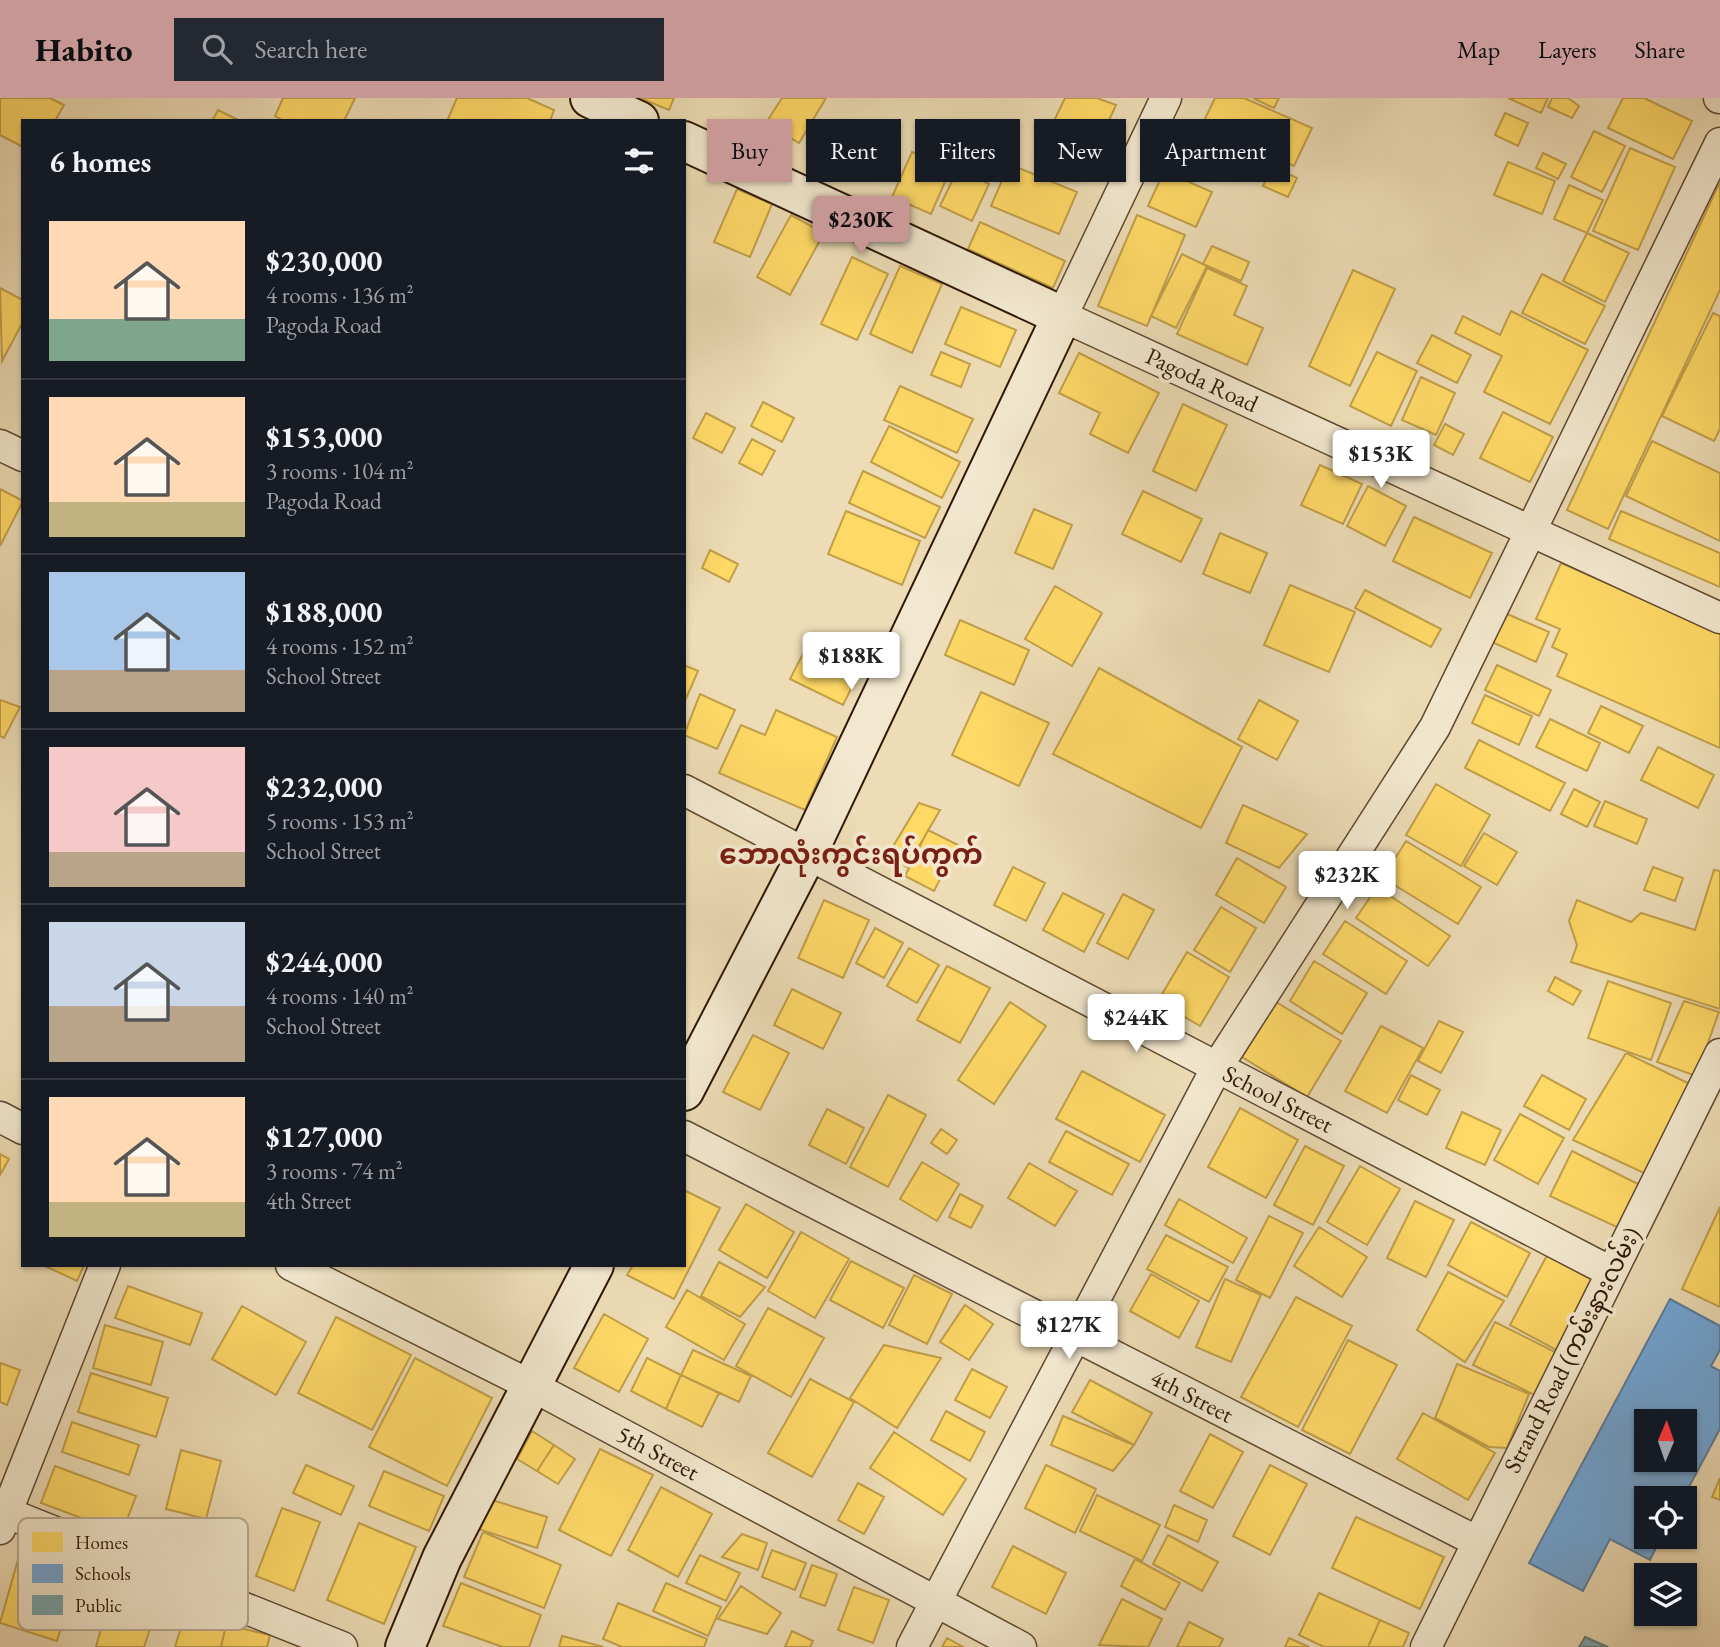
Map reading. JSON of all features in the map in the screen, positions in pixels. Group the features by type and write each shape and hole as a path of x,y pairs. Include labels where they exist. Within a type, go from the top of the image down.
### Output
{"main road":[{"path":"600,105 634,119"},
{"name":"Pagoda Road","path":"686,142 1062,316"},
{"path":"686,1087 807,854 1062,316"},
{"path":"405,1647 442,1558 593,1267"}],"street":[{"path":"1062,316 1166,98"},
{"path":"912,1647 934,1600 1217,1067 1435,727 1720,143"},
{"name":"Pagoda Road","path":"1062,316 1720,618"},
{"path":"0,445 21,455"},
{"name":"School Street","path":"686,791 1611,1272"},
{"name":"Strand Road (ကမ်းနားလမ်း)","path":"1426,1647 1476,1541 1720,1054"},
{"path":"0,1117 21,1128"},
{"name":"4th Street","path":"686,1137 1476,1541"},
{"path":"2,1517 105,1267"},
{"name":"5th Street","path":"295,1267 532,1386 1021,1647"},
{"path":"248,1611 342,1647"}],"building: Homes":[{"path":"0,98 50,98 64,105 56,119 21,119 21,146 0,135"},
{"path":"283,98 355,98 345,119 280,119 275,116"},
{"path":"457,98 527,98 554,110 551,119 448,119"},
{"path":"640,98 674,98 669,110"},
{"path":"782,98 826,98 813,119 806,119 806,131 799,143 792,139 792,119 769,119"},
{"path":"1065,98 1097,98 1116,105 1110,119 1055,119"},
{"path":"1215,98 1244,98 1312,128 1294,166 1290,164 1290,119 1205,119"},
{"path":"1253,98 1279,98 1274,108"},
{"path":"1508,98 1548,98 1541,113"},
{"path":"1552,98 1568,98 1579,106 1572,118 1548,107"},
{"path":"1623,98 1644,98 1692,121 1673,159 1608,128"},
{"path":"218,110 236,119 213,119"},
{"path":"1505,113 1528,123 1518,146 1495,135"},
{"path":"1594,131 1625,146 1602,192 1571,177"},
{"path":"1630,148 1675,167 1638,250 1593,231"},
{"path":"912,152 915,153 915,182 945,182 931,214 892,197 901,182"},
{"path":"1543,153 1566,164 1558,179 1536,168"},
{"path":"1508,162 1555,181 1542,214 1494,195"},
{"path":"1020,169 1034,174 1034,182 1053,182 1077,192 1059,234 991,206 1001,182 1020,182"},
{"path":"1290,175 1297,178 1288,197 1263,186 1265,182 1290,182"},
{"path":"952,182 989,184 972,221 940,206"},
{"path":"1159,182 1189,182 1212,192 1196,227 1148,206"},
{"path":"1720,182 1720,290 1608,529 1567,510"},
{"path":"1569,185 1603,200 1587,233 1554,219"},
{"path":"737,189 772,204 750,257 714,242"},
{"path":"791,215 824,233 790,295 757,277"},
{"path":"1137,215 1185,235 1147,326 1098,306"},
{"path":"980,222 1065,261 1053,288 968,249"},
{"path":"1587,233 1629,253 1605,302 1563,281"},
{"path":"1212,246 1249,262 1241,281 1203,264"},
{"path":"1182,254 1207,266 1176,328 1151,316"},
{"path":"852,257 888,274 857,340 821,324"},
{"path":"900,266 942,284 912,353 870,334"},
{"path":"1207,268 1247,286 1234,315 1263,328 1247,365 1177,334"},
{"path":"1353,270 1395,289 1350,386 1309,366"},
{"path":"1542,274 1605,306 1585,344 1522,313"},
{"path":"0,288 21,299 21,326 2,361"},
{"path":"961,307 1016,330 1000,367 945,344"},
{"path":"1511,311 1588,350 1550,424 1484,392 1502,356 1455,333 1463,316 1500,335"},
{"path":"1713,313 1720,316 1720,429 1714,441 1662,416"},
{"path":"1432,335 1471,355 1457,383 1417,363"},
{"path":"941,352 970,364 961,387 931,375"},
{"path":"1377,352 1417,371 1391,426 1350,406"},
{"path":"1079,353 1159,393 1128,453 1090,434 1100,413 1059,393"},
{"path":"1421,377 1455,393 1436,435 1402,420"},
{"path":"900,386 973,419 957,453 884,420"},
{"path":"763,402 794,418 782,442 751,426"},
{"path":"1183,404 1227,425 1196,491 1153,471"},
{"path":"1503,412 1553,437 1530,482 1480,458"},
{"path":"706,413 735,428 722,453 693,438"},
{"path":"1445,424 1464,434 1453,455 1434,445"},
{"path":"889,426 960,462 942,498 871,462"},
{"path":"752,439 775,451 762,475 739,463"},
{"path":"1652,441 1720,473 1720,541 1626,496"},
{"path":"1320,465 1362,484 1343,524 1301,505"},
{"path":"863,471 940,507 925,538 849,503"},
{"path":"1368,486 1406,506 1385,546 1347,526"},
{"path":"0,489 21,500 21,505 0,546"},
{"path":"1143,491 1202,519 1181,562 1122,534"},
{"path":"1034,509 1072,525 1053,569 1015,553"},
{"path":"846,511 920,541 902,585 828,554"},
{"path":"1621,511 1720,553 1720,587 1609,539"},
{"path":"1414,517 1492,553 1470,598 1393,561"},
{"path":"1220,533 1267,553 1250,593 1203,574"},
{"path":"710,550 738,564 729,582 702,568"},
{"path":"1561,563 1720,633 1720,748 1557,676 1567,654 1552,647 1560,629 1536,619"},
{"path":"1290,585 1355,612 1329,672 1264,645"},
{"path":"1055,586 1102,613 1072,666 1025,639"},
{"path":"1365,590 1441,629 1431,647 1355,608"},
{"path":"1505,613 1549,632 1536,662 1492,642"},
{"path":"960,620 1029,650 1014,685 945,655"},
{"path":"809,642 861,669 843,705 790,679"},
{"path":"1497,665 1551,690 1539,716 1485,690"},
{"path":"686,666 698,671 686,698"},
{"path":"1099,668 1242,747 1201,828 1053,754"},
{"path":"981,692 1049,723 1019,786 952,755"},
{"path":"700,694 735,710 717,749 686,736"},
{"path":"1485,695 1532,716 1519,745 1472,723"},
{"path":"0,700 20,707 4,738 0,736"},
{"path":"1259,700 1298,721 1277,760 1238,739"},
{"path":"1601,706 1643,726 1629,753 1588,733"},
{"path":"776,710 837,737 805,810 719,773 741,725 765,735"},
{"path":"1550,719 1600,743 1587,771 1536,747"},
{"path":"1479,740 1565,783 1550,811 1465,768"},
{"path":"1658,747 1714,775 1698,808 1641,780"},
{"path":"1436,784 1490,815 1461,866 1406,835"},
{"path":"1574,789 1600,802 1587,827 1561,814"},
{"path":"1605,801 1647,819 1637,844 1594,826"},
{"path":"919,803 940,810 907,867 888,855"},
{"path":"1243,805 1307,834 1279,868 1226,843"},
{"path":"928,830 958,845 934,891 905,876"},
{"path":"1484,833 1517,852 1497,885 1464,866"},
{"path":"1406,841 1481,887 1458,924 1383,878"},
{"path":"1237,858 1286,887 1264,923 1216,895"},
{"path":"1013,867 1045,883 1026,921 994,905"},
{"path":"1653,867 1683,878 1675,901 1644,890"},
{"path":"1714,870 1720,871 1720,1009 1571,962 1577,945 1569,921 1577,900 1631,922 1641,913 1695,930"},
{"path":"1377,887 1450,936 1428,966 1356,918"},
{"path":"1063,893 1104,914 1084,952 1043,930"},
{"path":"1123,894 1154,910 1128,959 1097,943"},
{"path":"824,900 869,920 843,978 798,958"},
{"path":"1221,907 1256,928 1230,972 1194,950"},
{"path":"1345,921 1407,961 1386,994 1323,954"},
{"path":"875,928 903,943 884,978 856,963"},
{"path":"909,948 939,965 917,1003 887,986"},
{"path":"1187,952 1229,977 1200,1026 1158,1001"},
{"path":"1314,961 1367,993 1342,1034 1290,1001"},
{"path":"947,966 990,988 960,1043 917,1020"},
{"path":"1555,977 1581,991 1573,1005 1548,991"},
{"path":"1608,981 1671,1003 1651,1060 1588,1038"},
{"path":"792,989 841,1013 823,1049 774,1025"},
{"path":"1684,1001 1719,1012 1696,1076 1657,1062"},
{"path":"1010,1002 1046,1026 994,1104 958,1080"},
{"path":"1276,1002 1341,1041 1307,1097 1242,1057"},
{"path":"1439,1021 1463,1032 1441,1073 1418,1061"},
{"path":"1381,1026 1423,1048 1387,1113 1345,1091"},
{"path":"753,1035 789,1053 760,1110 723,1092"},
{"path":"1626,1053 1690,1084 1646,1174 1573,1140"},
{"path":"1082,1071 1165,1115 1140,1162 1056,1119"},
{"path":"1411,1075 1440,1090 1427,1115 1398,1100"},
{"path":"1542,1075 1586,1099 1569,1130 1524,1106"},
{"path":"888,1095 926,1115 888,1187 850,1167"},
{"path":"1240,1108 1298,1140 1266,1198 1208,1167"},
{"path":"827,1109 864,1128 846,1164 809,1145"},
{"path":"1462,1112 1501,1130 1485,1165 1446,1148"},
{"path":"1520,1114 1564,1138 1538,1184 1494,1160"},
{"path":"941,1129 957,1140 947,1154 931,1143"},
{"path":"1066,1131 1129,1164 1112,1195 1049,1162"},
{"path":"1305,1146 1344,1166 1313,1225 1274,1205"},
{"path":"1572,1151 1642,1186 1621,1229 1550,1196"},
{"path":"0,1154 9,1159 0,1175"},
{"path":"922,1162 959,1184 937,1221 900,1199"},
{"path":"1029,1163 1077,1191 1055,1226 1008,1198"},
{"path":"1360,1166 1400,1189 1367,1245 1327,1222"},
{"path":"686,1191 720,1208 674,1299 627,1275 632,1267 686,1267"},
{"path":"960,1194 983,1206 971,1228 949,1217"},
{"path":"1179,1199 1247,1238 1233,1263 1165,1225"},
{"path":"1415,1201 1454,1220 1426,1277 1387,1258"},
{"path":"746,1204 794,1232 767,1278 719,1250"},
{"path":"1720,1207 1720,1307 1682,1289"},
{"path":"1269,1216 1303,1233 1270,1298 1236,1280"},
{"path":"1471,1222 1530,1253 1507,1297 1448,1265"},
{"path":"1319,1227 1367,1257 1342,1297 1294,1266"},
{"path":"801,1232 849,1259 815,1318 768,1291"},
{"path":"1166,1235 1228,1267 1209,1302 1147,1269"},
{"path":"1553,1244 1605,1272 1562,1353 1510,1325"},
{"path":"851,1261 904,1288 883,1328 830,1300"},
{"path":"719,1262 765,1287 740,1317 701,1296"},
{"path":"47,1267 83,1267 77,1281"},
{"path":"1448,1272 1504,1301 1465,1362 1417,1330"},
{"path":"1151,1274 1199,1301 1179,1338 1130,1311"},
{"path":"914,1275 952,1294 927,1344 889,1325"},
{"path":"1225,1279 1261,1295 1231,1362 1196,1347"},
{"path":"128,1286 202,1313 190,1345 115,1318"},
{"path":"687,1290 745,1324 724,1360 666,1327"},
{"path":"1296,1297 1352,1326 1298,1427 1241,1397"},
{"path":"965,1305 993,1324 969,1360 940,1342"},
{"path":"242,1306 306,1342 276,1395 212,1359"},
{"path":"768,1308 824,1338 791,1397 736,1366"},
{"path":"604,1314 648,1339 619,1392 574,1368"},
{"path":"336,1317 411,1355 372,1430 298,1393"},
{"path":"1495,1322 1563,1356 1541,1398 1473,1365"},
{"path":"105,1325 163,1342 151,1385 93,1368"},
{"path":"1348,1340 1397,1365 1350,1454 1302,1430"},
{"path":"884,1345 941,1358 897,1428 850,1398"},
{"path":"693,1350 751,1376 739,1402 681,1375"},
{"path":"415,1358 492,1398 447,1486 369,1447"},
{"path":"647,1358 681,1375 666,1409 631,1391"},
{"path":"0,1363 20,1370 7,1405 0,1402"},
{"path":"1457,1364 1529,1394 1507,1448 1489,1447 1435,1418"},
{"path":"972,1369 1007,1387 990,1418 955,1400"},
{"path":"91,1373 168,1398 156,1437 78,1412"},
{"path":"681,1375 719,1393 702,1427 666,1409"},
{"path":"810,1379 854,1402 812,1477 768,1453"},
{"path":"1090,1380 1152,1413 1134,1445 1072,1412"},
{"path":"946,1411 985,1432 970,1461 931,1440"},
{"path":"1423,1413 1495,1453 1468,1500 1397,1459"},
{"path":"1063,1416 1134,1445 1113,1471 1051,1445"},
{"path":"72,1422 139,1445 129,1475 62,1452"},
{"path":"532,1431 554,1445 537,1471 517,1459"},
{"path":"894,1432 966,1479 943,1515 870,1468"},
{"path":"1210,1434 1243,1452 1213,1508 1180,1491"},
{"path":"554,1445 575,1459 558,1484 537,1471"},
{"path":"600,1449 653,1475 611,1556 559,1530"},
{"path":"181,1450 221,1461 206,1518 166,1509"},
{"path":"306,1465 354,1486 341,1515 293,1493"},
{"path":"1046,1465 1096,1489 1075,1533 1025,1508"},
{"path":"1270,1465 1307,1484 1270,1555 1233,1536"},
{"path":"55,1466 136,1496 128,1518 82,1518 41,1503"},
{"path":"384,1471 444,1496 429,1531 369,1506"},
{"path":"1720,1478 1720,1500 1712,1497"},
{"path":"858,1483 884,1497 864,1534 838,1520"},
{"path":"661,1487 712,1514 678,1577 628,1550"},
{"path":"1097,1495 1160,1525 1142,1561 1080,1531"},
{"path":"492,1500 547,1517 537,1548 472,1527"},
{"path":"1174,1505 1207,1520 1198,1542 1165,1527"},
{"path":"282,1508 320,1522 294,1591 256,1576"},
{"path":"1356,1517 1444,1557 1420,1609 1332,1568"},
{"path":"359,1523 416,1547 384,1624 327,1600"},
{"path":"483,1532 561,1565 544,1608 464,1577"},
{"path":"742,1534 767,1543 758,1570 722,1557"},
{"path":"1168,1535 1218,1562 1202,1591 1153,1564"},
{"path":"1013,1546 1066,1573 1046,1614 992,1587"},
{"path":"772,1550 806,1563 795,1590 762,1577"},
{"path":"700,1555 740,1573 726,1601 686,1583"},
{"path":"1135,1559 1180,1583 1165,1610 1121,1586"},
{"path":"18,1560 18,1629 0,1623"},
{"path":"812,1565 837,1574 825,1606 800,1597"},
{"path":"461,1583 541,1615 529,1647 503,1647 443,1626"},
{"path":"666,1583 721,1607 708,1636 653,1611"},
{"path":"741,1586 781,1613 767,1634 718,1619"},
{"path":"854,1587 889,1600 873,1643 838,1630"},
{"path":"1319,1593 1380,1620 1368,1647 1324,1647 1299,1635"},
{"path":"1122,1599 1162,1619 1148,1647 1099,1645"},
{"path":"618,1603 707,1639 704,1647 622,1647 603,1639"},
{"path":"1380,1620 1409,1633 1403,1647 1368,1647"},
{"path":"1189,1622 1223,1639 1219,1647 1177,1647"},
{"path":"22,1630 60,1630 57,1641"},
{"path":"101,1630 150,1630 144,1647 96,1647"},
{"path":"180,1630 225,1630 221,1647 175,1647"},
{"path":"225,1630 248,1630 270,1635 267,1647 221,1647"},
{"path":"792,1631 813,1641 810,1647 785,1647"},
{"path":"562,1636 604,1647 559,1647"},
{"path":"947,1638 963,1647 942,1647"},
{"path":"1289,1638 1309,1647 1285,1647"}],"building: Schools":[{"path":"1670,1299 1720,1326 1720,1350 1711,1366 1720,1371 1720,1429 1698,1470 1698,1409 1634,1409 1634,1472 1697,1472 1689,1486 1634,1486 1634,1549 1656,1549 1650,1560 1610,1539 1583,1591 1529,1563"}],"building: Public":[{"path":"1585,1637 1608,1647 1579,1647"}],"district":[{"name":"ဘောလုံးကွင်းရပ်ကွက်","path":"851,854"}]}
